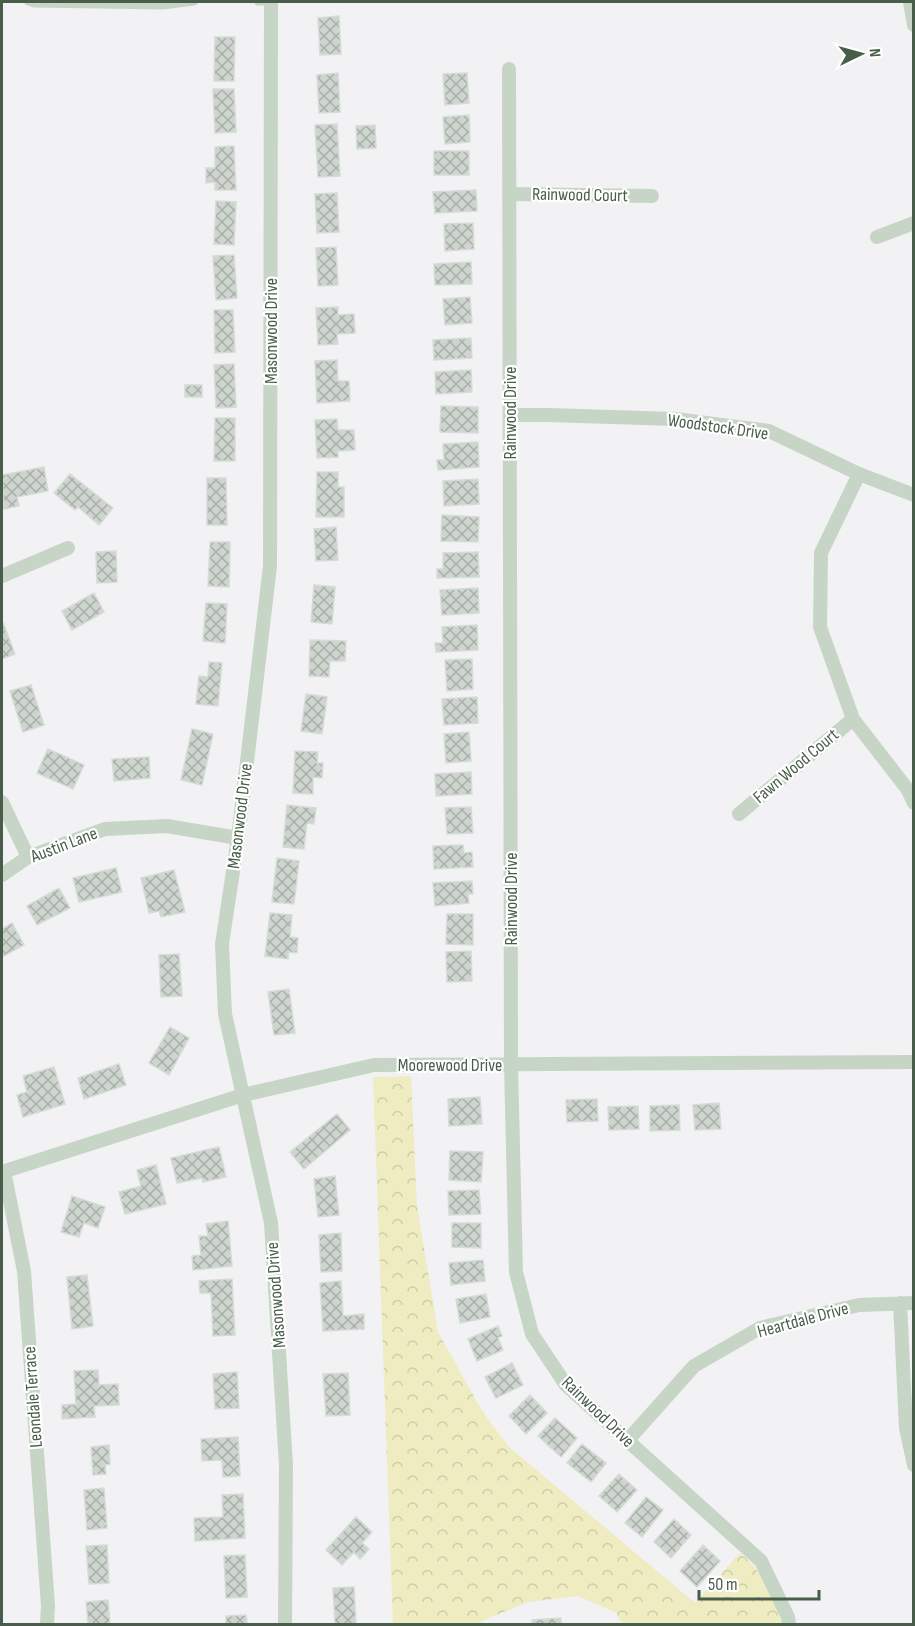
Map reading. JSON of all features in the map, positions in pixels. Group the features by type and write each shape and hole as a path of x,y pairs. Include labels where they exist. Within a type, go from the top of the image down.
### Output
{"street":[{"name":"Masonwood Drive","path":"272,2 270,566 238,838 222,945 225,1014 271,1224 286,1465 285,1624"},
{"path":"909,2 914,25"},
{"name":"Rainwood Drive","path":"509,69 511,1065 516,1272 532,1334 566,1385 761,1562 788,1617 789,1624"},
{"name":"Rainwood Court","path":"509,194 652,196"},
{"path":"877,237 914,223"},
{"name":"Woodstock Drive","path":"510,416 675,419 769,431 859,474 914,495"},
{"path":"859,474 821,553 820,627 852,719 908,790 914,803"},
{"path":"2,576 68,548"},
{"name":"Fawn Wood Court","path":"738,814 852,719"},
{"path":"2,802 28,857"},
{"name":"Austin Lane","path":"2,875 28,857 105,829 167,826 238,838"},
{"name":"Moorewood Drive","path":"3,1171 243,1095 374,1065 914,1062"},
{"name":"Leondale Terrace","path":"3,1171 24,1270 48,1606 47,1624"},
{"path":"907,1303 906,1428 914,1465"},
{"name":"Heartdale Drive","path":"627,1441 694,1366 760,1328 859,1305 907,1303"}],"lane":[{"path":"28,2 34,4 163,6 194,2"},
{"path":"258,2 272,2"}],"green space":[{"path":"411,1076 417,1206 438,1332 482,1411 509,1447 695,1603 740,1553 761,1576 783,1624 623,1624 615,1612 578,1596 528,1602 482,1621 480,1624 393,1624 373,1077"}],"building":[{"path":"339,16 341,54 320,55 318,18"},
{"path":"215,37 235,37 234,81 214,81"},
{"path":"338,73 340,112 319,113 317,75"},
{"path":"467,73 469,103 445,105 443,74"},
{"path":"213,89 234,89 236,132 215,133"},
{"path":"469,115 470,142 445,144 443,117"},
{"path":"337,124 340,176 318,177 315,125"},
{"path":"375,125 376,148 357,149 356,126"},
{"path":"234,146 236,190 215,190 215,182 206,183 206,168 215,168 215,147"},
{"path":"434,151 469,151 469,175 434,175"},
{"path":"476,190 477,211 435,213 433,192"},
{"path":"337,193 339,232 317,233 315,194"},
{"path":"216,201 236,202 234,245 214,244"},
{"path":"473,223 474,249 445,251 444,224"},
{"path":"336,247 338,285 318,286 316,248"},
{"path":"234,255 237,298 216,300 213,256"},
{"path":"471,262 472,284 435,285 434,264"},
{"path":"470,297 472,323 445,325 443,299"},
{"path":"338,307 338,315 354,314 355,333 337,334 338,344 318,345 316,308"},
{"path":"214,310 233,310 235,352 215,353"},
{"path":"471,338 472,358 434,360 433,340"},
{"path":"337,360 338,381 349,381 350,401 317,403 315,361"},
{"path":"234,364 236,407 216,408 214,365"},
{"path":"471,370 472,392 436,394 435,372"},
{"path":"185,385 202,385 202,397 185,397"},
{"path":"441,406 478,407 478,433 440,432"},
{"path":"215,418 235,418 235,461 214,461"},
{"path":"337,419 338,430 354,430 355,450 338,451 338,457 317,458 315,420"},
{"path":"478,442 479,467 438,470 437,460 444,460 443,444"},
{"path":"44,467 48,491 17,497 19,506 4,509 2,475"},
{"path":"317,472 338,472 338,487 344,487 344,517 316,517"},
{"path":"70,474 113,508 99,525 78,507 75,510 54,493"},
{"path":"207,478 226,478 227,525 207,525"},
{"path":"478,479 479,504 444,506 443,481"},
{"path":"442,515 479,517 478,542 441,541"},
{"path":"336,527 338,560 316,561 314,529"},
{"path":"210,542 230,542 229,587 208,586"},
{"path":"116,551 117,582 97,583 96,552"},
{"path":"478,552 479,577 437,578 437,569 443,569 443,553"},
{"path":"314,585 335,587 332,624 311,622"},
{"path":"478,588 479,613 442,615 440,590"},
{"path":"94,593 104,612 72,630 62,611"},
{"path":"206,603 227,604 225,643 203,641"},
{"path":"2,620 15,654 2,659"},
{"path":"477,625 478,650 436,652 435,643 443,643 442,627"},
{"path":"310,640 346,641 345,661 330,661 329,677 309,676"},
{"path":"472,659 473,689 447,691 445,660"},
{"path":"209,662 222,663 218,706 196,704 199,676 208,677"},
{"path":"31,685 44,725 23,732 10,691"},
{"path":"306,694 327,697 322,734 301,731"},
{"path":"477,697 478,723 444,725 442,699"},
{"path":"192,729 213,734 202,785 181,780"},
{"path":"469,732 471,761 446,763 444,734"},
{"path":"48,749 84,765 73,789 37,773"},
{"path":"295,751 318,752 317,763 323,763 322,778 313,777 313,794 293,793"},
{"path":"149,757 150,778 114,781 112,759"},
{"path":"471,772 472,794 436,796 435,774"},
{"path":"287,805 316,808 314,824 307,823 304,849 283,847"},
{"path":"471,807 473,833 447,834 445,808"},
{"path":"463,845 464,853 472,852 473,867 434,869 433,846"},
{"path":"277,858 299,861 294,904 272,902"},
{"path":"116,868 122,892 79,902 73,878"},
{"path":"174,870 185,912 161,917 159,911 149,913 141,878"},
{"path":"472,881 473,894 468,894 469,903 435,906 433,883"},
{"path":"59,888 70,908 37,925 27,906"},
{"path":"270,913 292,915 290,937 298,938 297,953 289,952 288,959 265,956"},
{"path":"447,914 473,914 473,945 446,944"},
{"path":"12,923 24,945 2,957 2,929"},
{"path":"471,951 472,981 447,982 446,952"},
{"path":"179,954 182,996 161,997 159,955"},
{"path":"289,989 295,1033 274,1035 268,992"},
{"path":"170,1027 189,1038 169,1075 149,1063"},
{"path":"119,1064 126,1085 84,1099 78,1078"},
{"path":"54,1067 65,1104 23,1117 17,1095 27,1092 23,1076"},
{"path":"480,1097 482,1124 449,1126 448,1099"},
{"path":"597,1099 598,1121 567,1122 566,1100"},
{"path":"719,1103 721,1129 695,1130 693,1105"},
{"path":"679,1105 680,1130 650,1131 650,1106"},
{"path":"638,1106 639,1129 609,1130 608,1107"},
{"path":"337,1114 350,1130 304,1169 290,1152"},
{"path":"219,1147 226,1177 203,1182 202,1178 177,1183 171,1158"},
{"path":"450,1151 483,1152 481,1182 449,1180"},
{"path":"156,1165 166,1204 125,1214 119,1192 141,1186 137,1170"},
{"path":"335,1176 339,1215 318,1217 314,1179"},
{"path":"479,1190 481,1214 449,1215 448,1191"},
{"path":"72,1196 105,1207 98,1228 84,1223 79,1237 61,1232"},
{"path":"228,1221 232,1266 193,1270 192,1256 201,1255 199,1236 208,1236 206,1224"},
{"path":"452,1223 481,1223 481,1248 452,1247"},
{"path":"341,1233 342,1271 321,1272 319,1235"},
{"path":"483,1260 485,1281 451,1285 449,1263"},
{"path":"87,1275 93,1326 72,1329 67,1277"},
{"path":"232,1279 235,1335 213,1336 211,1293 200,1293 199,1281"},
{"path":"341,1281 343,1316 364,1314 364,1329 323,1331 320,1283"},
{"path":"486,1294 490,1317 460,1323 456,1299"},
{"path":"498,1326 502,1336 498,1338 503,1350 477,1361 468,1339"},
{"path":"512,1363 523,1385 496,1398 485,1377"},
{"path":"98,1370 99,1385 118,1384 119,1405 94,1406 95,1417 62,1419 62,1405 76,1404 74,1371"},
{"path":"237,1372 239,1408 215,1409 213,1374"},
{"path":"348,1373 350,1415 326,1416 323,1374"},
{"path":"530,1395 547,1413 526,1434 509,1416"},
{"path":"555,1418 577,1438 561,1457 538,1436"},
{"path":"238,1437 240,1476 223,1477 222,1460 202,1461 201,1439"},
{"path":"582,1444 606,1463 591,1482 567,1463"},
{"path":"109,1445 110,1464 105,1465 106,1474 93,1475 91,1447"},
{"path":"619,1474 637,1490 617,1512 599,1496"},
{"path":"104,1488 107,1528 87,1530 84,1490"},
{"path":"243,1494 245,1538 195,1541 194,1518 223,1517 222,1495"},
{"path":"646,1497 663,1510 642,1537 625,1523"},
{"path":"356,1517 372,1532 362,1543 369,1549 360,1559 354,1552 342,1565 326,1550"},
{"path":"674,1519 691,1535 671,1558 654,1542"},
{"path":"107,1545 109,1583 89,1584 86,1546"},
{"path":"703,1545 720,1561 697,1587 680,1571"},
{"path":"245,1555 247,1597 226,1598 224,1556"},
{"path":"354,1587 356,1624 335,1624 333,1588"},
{"path":"108,1600 110,1624 88,1624 86,1602"},
{"path":"246,1615 247,1624 226,1624 226,1616"},
{"path":"561,1618 561,1624 532,1624 532,1620"}]}
